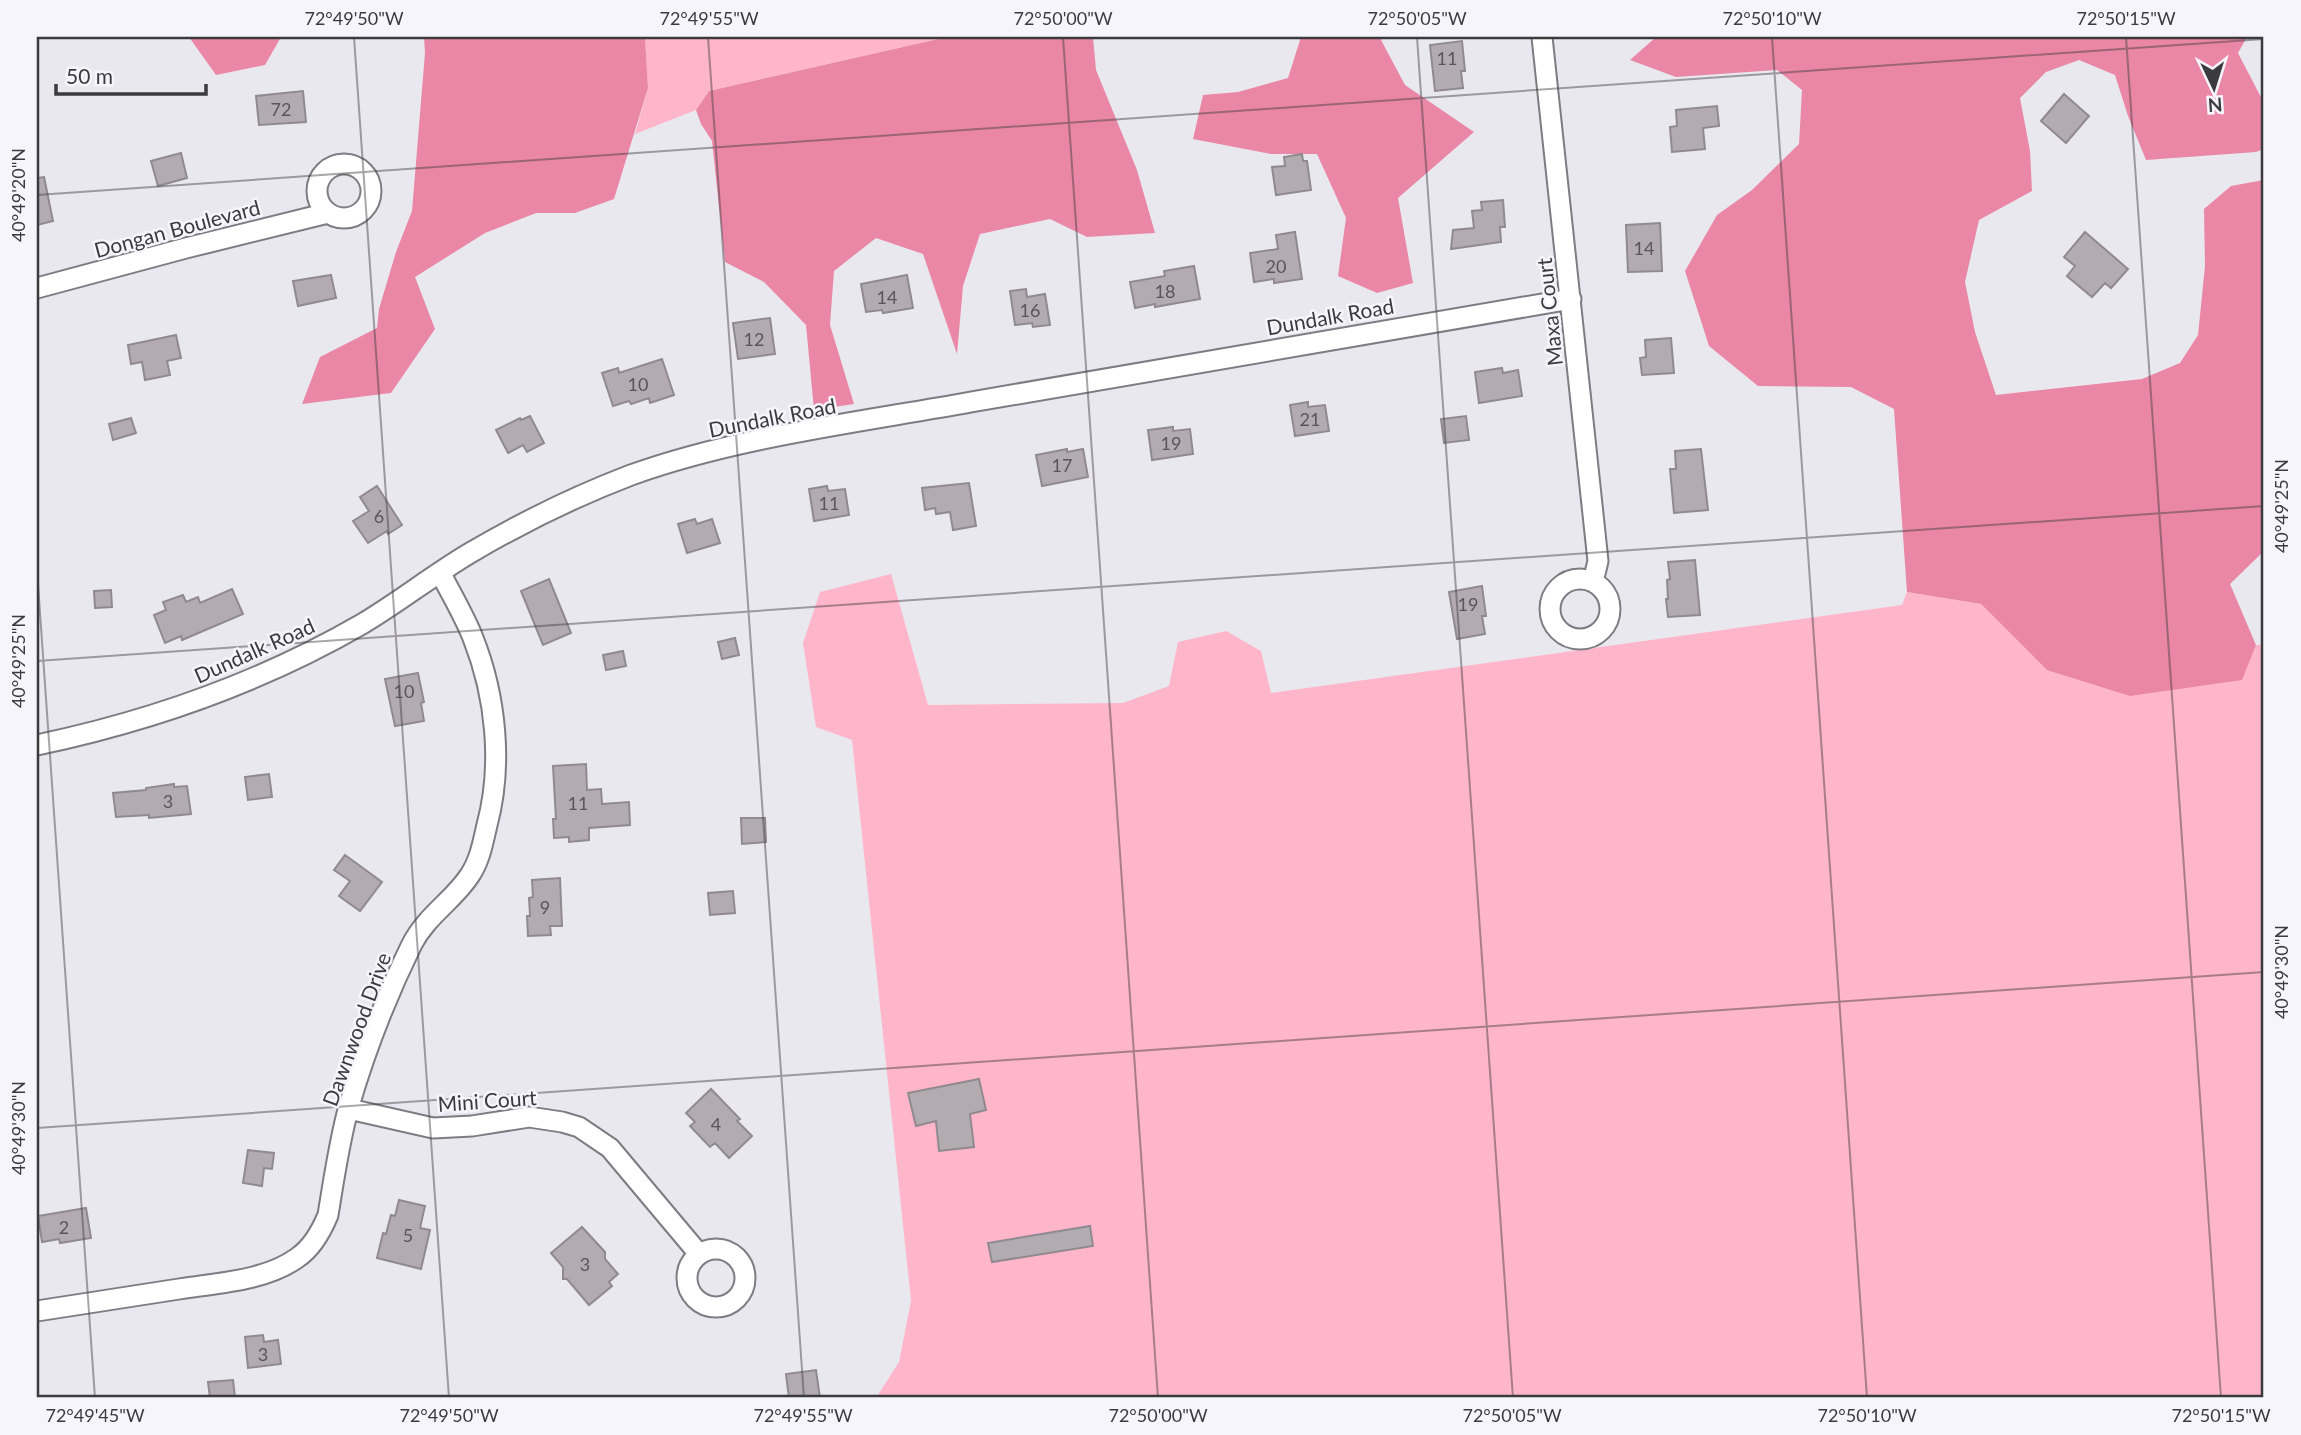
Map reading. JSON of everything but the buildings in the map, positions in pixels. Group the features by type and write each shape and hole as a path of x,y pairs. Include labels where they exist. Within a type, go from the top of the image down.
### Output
{"street":[{"name":"Maxa Court","path":"1542,37 1598,561 1594,582"},
{"name":"Dongan Boulevard","path":"37,288 328,213"},
{"name":"Dundalk Road","path":"37,745 127,724 250,681 364,623 473,551 545,513 611,484 664,465 743,444 1196,362 1571,299"},
{"name":"Dawnwood Drive","path":"37,1311 247,1277 285,1266 300,1257 312,1244 328,1216 349,1109 374,1033 410,950 425,925 469,877 478,861 491,812 495,760 492,704 481,659 472,636 440,572"},
{"name":"Mini Court","path":"349,1109 433,1128 472,1126 529,1117 579,1127 610,1148 699,1254"}],"shaded area":[{"path":"189,37 281,37 265,65 216,75"},
{"path":"424,37 645,37 648,88 614,199 575,213 536,213 485,233 415,277 435,329 391,393 302,404 320,357 377,328 379,309 396,252 412,211"},
{"path":"645,37 947,37 709,91 696,110 635,134 648,88"},
{"path":"947,37 1093,37 1096,70 1137,170 1155,233 1087,237 1050,219 980,234 963,286 957,354 923,254 876,238 834,271 830,325 854,404 814,410 806,325 764,282 725,262 712,141 696,110 709,91"},
{"path":"1301,37 1382,37 1381,40 1405,85 1474,132 1398,198 1413,283 1377,293 1338,276 1346,218 1317,154 1271,154 1193,139 1203,95 1238,92 1288,78"},
{"path":"1656,37 2247,37 2238,53 2264,103 2264,149 2256,152 2146,160 2115,75 2079,60 2046,72 2020,98 2030,151 2032,191 1979,220 1965,282 1975,332 1996,395 2142,379 2180,363 2198,335 2205,266 2204,209 2231,186 2264,180 2264,551 2230,584 2256,645 2242,680 2130,696 2047,670 1981,604 1907,592 1894,409 1851,387 1758,386 1709,346 1685,271 1717,215 1752,190 1799,144 1802,90 1777,70 1676,77 1630,60"},
{"path":"891,574 928,705 1123,703 1169,686 1178,642 1226,631 1261,651 1271,693 1902,605 1907,592 1981,604 2047,670 2241,680 2256,645 2264,645 2264,1398 876,1398 899,1362 911,1301 852,740 816,727 803,643 820,592"}]}
